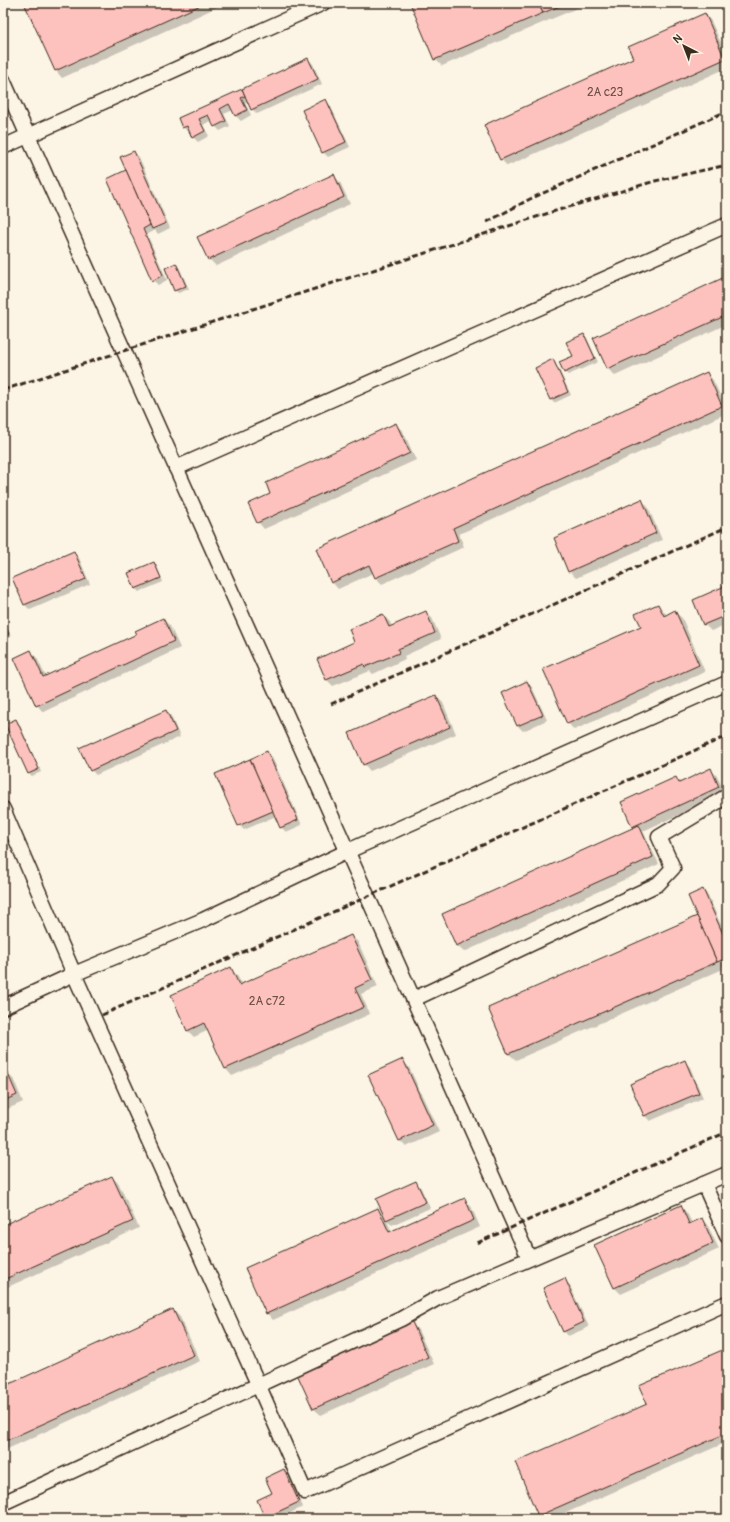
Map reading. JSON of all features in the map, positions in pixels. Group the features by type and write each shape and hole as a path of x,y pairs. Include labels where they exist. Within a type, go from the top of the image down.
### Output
{"lane":[{"path":"3,147 323,3"},
{"path":"3,80 529,1258"},
{"path":"176,468 727,225"},
{"path":"3,1007 74,974 204,920 348,851 727,682"},
{"path":"414,999 658,884 673,868 659,837 727,796"},
{"path":"3,809 74,974 305,1492 727,1303"},
{"path":"3,1503 401,1319 438,1298 727,1174"},
{"path":"704,1184 727,1236"}],"building":[{"path":"24,3 205,3 55,71"},
{"path":"410,3 538,3 543,13 434,60"},
{"path":"538,3 567,3 543,13"},
{"path":"705,13 725,59 500,160 484,125 633,58 628,47"},
{"path":"308,58 318,79 251,110 242,89"},
{"path":"242,89 245,96 241,98 247,110 235,116 229,104 220,109 226,121 214,127 208,115 199,119 205,131 192,138 187,126 182,128 178,118"},
{"path":"326,99 346,142 322,153 302,110"},
{"path":"134,151 166,223 152,229 120,157"},
{"path":"126,170 150,225 143,229 163,275 152,281 107,179"},
{"path":"334,174 344,197 208,260 197,237"},
{"path":"176,263 186,286 174,291 165,268"},
{"path":"727,276 727,315 607,369 593,338"},
{"path":"584,334 595,358 564,373 559,362 573,356 566,342"},
{"path":"553,359 568,392 550,400 535,368"},
{"path":"707,372 722,406 453,528 458,541 375,578 369,565 331,583 316,549"},
{"path":"396,423 410,453 257,523 248,504 270,494 266,483"},
{"path":"642,499 656,533 568,572 554,538"},
{"path":"74,551 86,579 24,605 12,578"},
{"path":"154,562 161,578 135,589 128,573"},
{"path":"727,585 727,615 703,625 693,600"},
{"path":"658,604 664,616 675,610 699,665 567,724 543,669 641,626 635,614"},
{"path":"426,611 435,633 398,649 399,653 365,667 364,664 326,680 317,659 354,642 349,629 383,614 389,627"},
{"path":"163,618 174,641 36,706 14,658 31,650 43,677 137,634 135,631"},
{"path":"3,620 9,634 3,636"},
{"path":"527,681 543,715 517,726 502,693"},
{"path":"436,695 450,727 363,765 349,733"},
{"path":"166,710 176,731 90,771 79,748"},
{"path":"16,719 39,769 28,774 5,724"},
{"path":"267,751 298,820 280,828 250,759"},
{"path":"250,759 273,811 238,826 215,774"},
{"path":"711,768 719,787 632,827 621,802 676,777 679,783"},
{"path":"639,825 653,857 456,946 442,914"},
{"path":"703,889 727,943 727,958 717,962 688,896"},
{"path":"697,916 717,962 508,1054 488,1008"},
{"path":"351,935 372,980 355,988 364,1007 225,1069 204,1023 187,1031 171,995 231,967 239,985"},
{"path":"403,1059 433,1125 399,1141 368,1075"},
{"path":"685,1060 699,1093 644,1116 630,1084"},
{"path":"7,1072 17,1095 3,1101 3,1074"},
{"path":"112,1176 133,1221 3,1280 3,1225"},
{"path":"416,1181 426,1202 386,1220 376,1199"},
{"path":"465,1198 474,1220 266,1314 245,1268 378,1208 389,1232"},
{"path":"681,1205 689,1224 702,1218 713,1243 614,1288 594,1245"},
{"path":"565,1278 584,1322 563,1332 543,1288"},
{"path":"173,1309 194,1355 3,1442 3,1387"},
{"path":"412,1322 428,1357 313,1409 297,1374"},
{"path":"727,1348 727,1433 538,1516 515,1462 647,1404 639,1386"},
{"path":"284,1469 299,1502 265,1518 257,1500 272,1493 265,1478"},
{"path":"470,1513 473,1519 456,1519"}],"railway":[{"path":"487,222 530,199 727,111"},
{"path":"3,390 552,212 655,181 727,165"},
{"path":"331,704 727,527"},
{"path":"102,1015 727,736"},
{"path":"477,1243 727,1132"}]}
